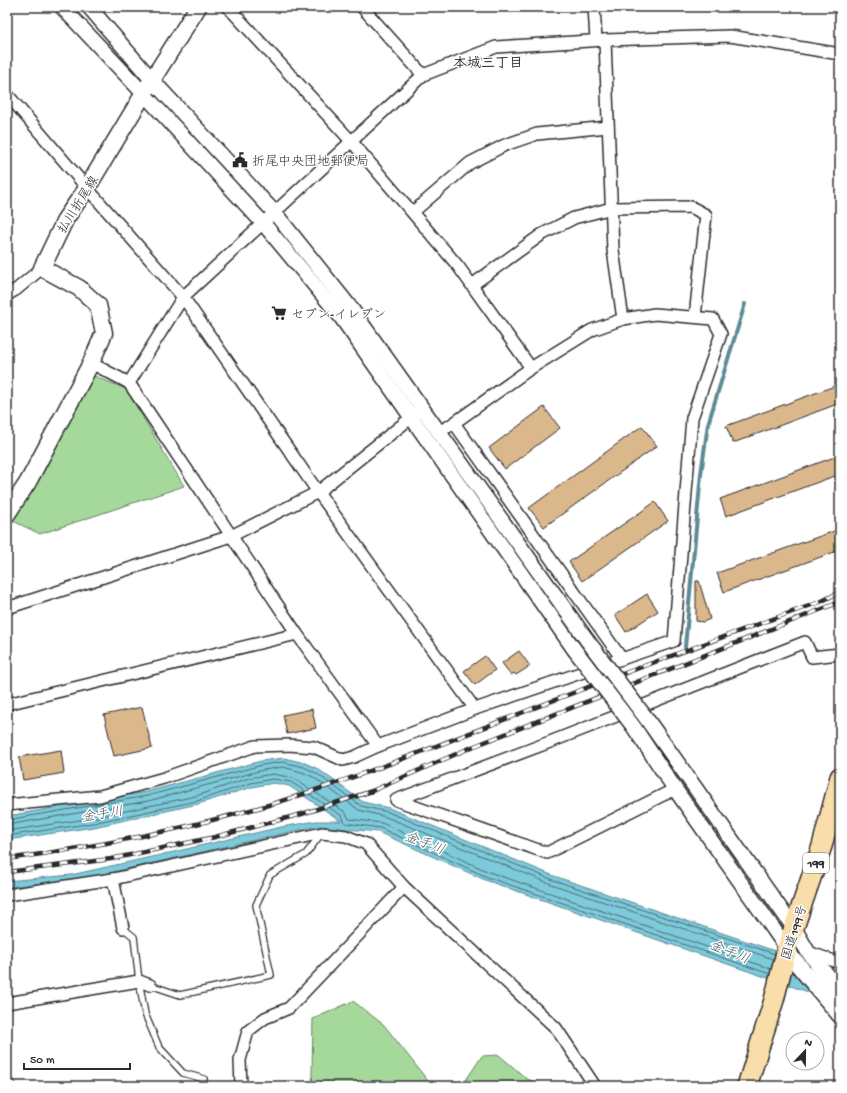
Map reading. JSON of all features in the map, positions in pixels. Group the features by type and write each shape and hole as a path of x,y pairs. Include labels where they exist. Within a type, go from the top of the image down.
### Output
{"highway":[{"name":"国道199号","path":"747,1086 774,1000 797,953 794,928 822,846 840,777"}],"main road":[{"name":"払川折尾線","path":"42,268 66,218 87,188 198,7"},
{"path":"7,514 28,482 104,333 98,305 79,288 42,268"},
{"path":"797,953 840,1015"},
{"path":"822,970 840,991"}],"street":[{"path":"62,7 148,87 274,212 350,307 587,640 646,718 794,928"},
{"path":"89,7 148,87 341,317 411,419 574,649 632,726 675,788 797,953 822,970"},
{"path":"228,7 352,142 458,266 531,368"},
{"path":"362,7 423,75"},
{"path":"594,7 600,40 608,127 613,250 623,319"},
{"path":"130,383 183,297 423,75 496,47 600,40 730,36 840,54"},
{"path":"7,94 183,297 318,492 474,709"},
{"path":"412,212 470,163 505,145 537,134 608,127"},
{"path":"472,285 540,235 574,218 612,208 691,207 706,215 695,317"},
{"path":"7,295 42,268"},
{"path":"7,805 100,796 164,778 255,746 314,746 343,760 354,758 378,746 474,709 674,640 692,418 721,334 713,319 655,314 623,319 592,330 531,368 439,432"},
{"path":"90,363 130,383 297,634 378,746"},
{"path":"7,608 231,536 318,492 411,419 422,408"},
{"path":"454,423 622,659"},
{"path":"7,704 297,634"},
{"path":"675,788 547,853 396,800 805,642 812,657 840,654"},
{"path":"7,895 113,879 322,833 346,836 366,844 404,887 556,1028 594,1086"},
{"path":"113,879 123,928"},
{"path":"241,1086 240,1060 248,1031 265,1018 289,1008 404,887"},
{"path":"797,953 840,962"},
{"path":"7,1003 139,981 150,985"}],"lane":[{"path":"150,985 180,995 271,975 256,905 270,875 306,854 322,833"},
{"path":"123,928 134,937 139,981 145,1014 159,1047 183,1073 204,1079"}],"green space":[{"path":"92,375 126,389 184,486 40,534 13,521"},
{"path":"353,1001 384,1025 432,1086 313,1086 313,1019"},
{"path":"499,1055 527,1079 546,1086 457,1086 466,1080 482,1056"}],"water":[{"name":"金手川","path":"284,758 305,763 318,769 363,802 389,808 554,876 840,973 840,1003 485,880 378,832 317,826 82,879 7,887 7,881 71,875 281,827 316,821 341,821 289,786 274,783 252,787 198,804 94,827 7,840 7,816 146,792 261,761"}],"building":[{"path":"840,384 840,403 733,443 726,426"},
{"path":"544,407 560,428 505,469 489,448"},
{"path":"642,426 657,446 544,527 529,508"},
{"path":"840,455 840,474 726,516 720,499"},
{"path":"655,502 668,521 582,581 569,562"},
{"path":"840,529 840,550 724,592 717,573"},
{"path":"696,581 699,581 710,619 703,622 696,621"},
{"path":"647,594 658,611 626,632 615,615"},
{"path":"519,651 530,666 516,675 514,673 511,675 502,663"},
{"path":"485,656 495,670 475,685 464,671"},
{"path":"142,707 152,748 114,756 104,715"},
{"path":"312,709 316,728 287,734 283,715"},
{"path":"61,750 64,773 23,780 19,757"}],"waterway":[{"path":"685,647 701,474 708,424 745,304"}],"railway":[{"path":"7,859 74,849 174,829 240,813 311,792 426,750 638,668 820,602 840,592"},
{"path":"7,872 111,859 215,837 302,814 372,791 472,747 840,602"}],"place":[{"name":"折尾中央団地郵便局","path":"240,160"},
{"name":"セブン-イレブン","path":"279,313"}],"district":[{"name":"本城三丁目","path":"488,62"}]}
